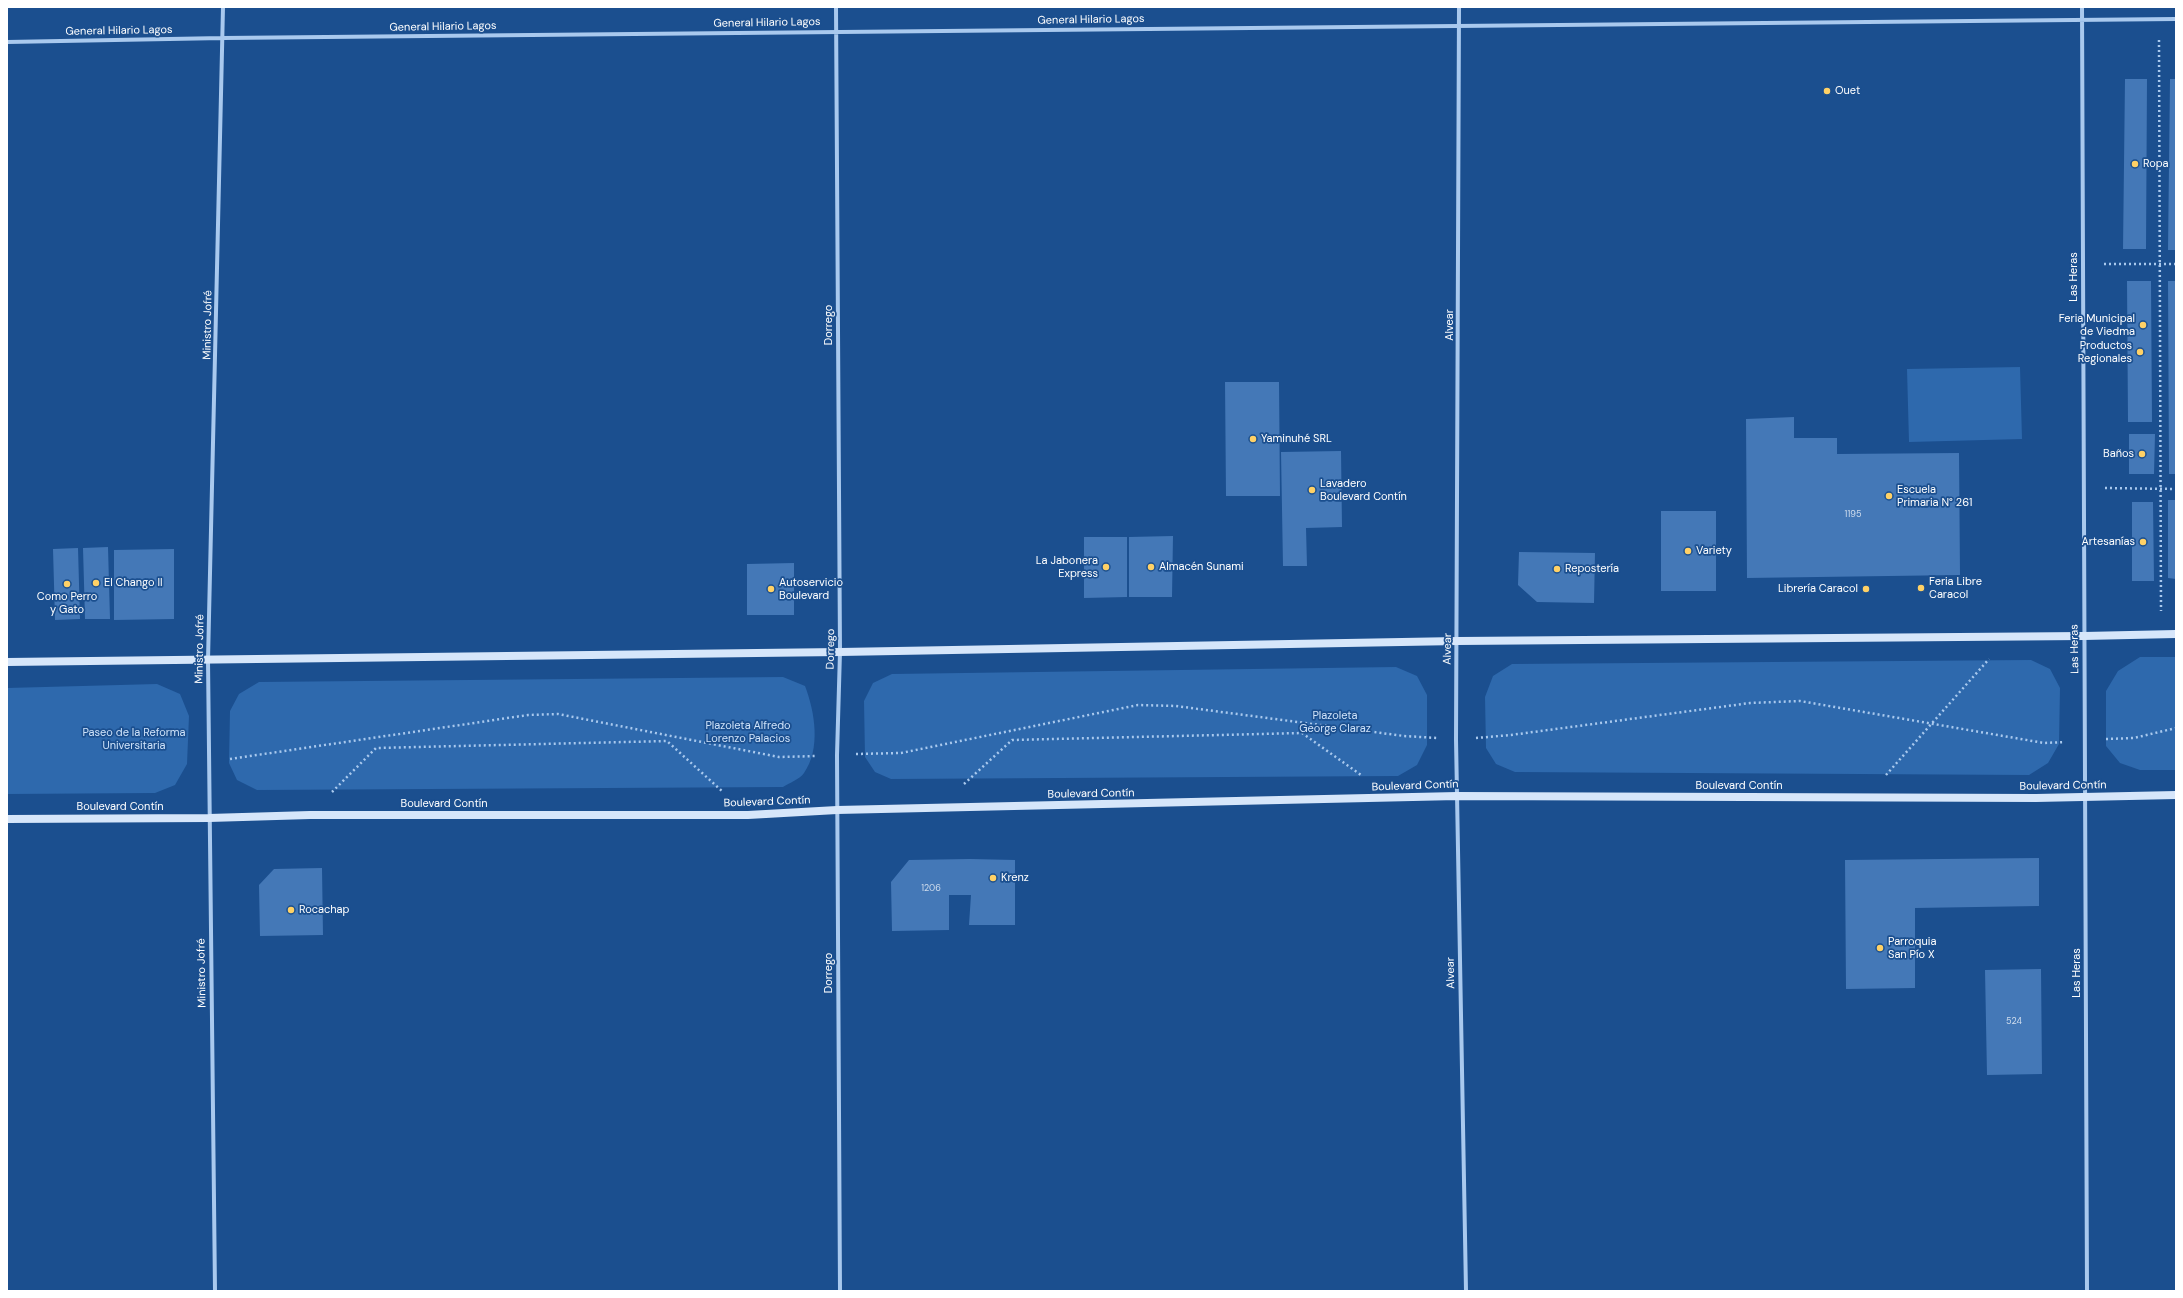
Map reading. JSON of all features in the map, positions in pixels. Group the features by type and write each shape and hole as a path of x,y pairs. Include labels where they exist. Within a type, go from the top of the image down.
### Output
{"main road":[{"path":"7,662 840,652 1458,641 2176,634"},
{"name":"Boulevard Contín","path":"7,819 209,818 310,815 748,815 837,810 1457,796 2085,797 2176,795"}],"street":[{"name":"Ministro Jofré","path":"215,1291 208,660 224,38 223,7"},
{"name":"Dorrego","path":"836,7 840,652 837,755 840,1291"},
{"name":"Alvear","path":"1459,7 1458,641 1456,739 1466,1291"},
{"name":"Las Heras","path":"2082,7 2087,1291"},
{"name":"General Hilario Lagos","path":"7,42 224,38 2176,19"}],"path":[{"path":"2159,19 2158,264 2161,634"},
{"path":"2083,264 2176,264"},
{"path":"2084,488 2176,489"},
{"path":"1866,797 2010,636"},
{"path":"210,763 258,754 528,715 558,714 779,757 901,753 1138,705 1176,706 1404,736 1456,739 1510,735 1750,703 1800,701 2044,743 2134,738 2176,728"},
{"path":"938,808 1012,740 1302,733 1363,777"},
{"path":"310,815 376,748 667,741 748,815"}],"green space":[{"path":"2020,367 2022,439 1909,442 1907,369"},
{"path":"2140,657 2176,657 2176,770 2140,770 2120,763 2106,746 2106,691 2118,671"},
{"path":"2031,660 2050,669 2060,688 2059,744 2048,763 2029,775 1515,772 1496,764 1486,748 1485,697 1493,676 1512,664"},
{"name":"Plazoleta George Claraz","path":"1396,667 1417,676 1427,695 1427,745 1417,765 1398,776 891,779 875,772 865,757 864,701 873,683 892,674"},
{"name":"Plazoleta Alfredo Lorenzo Palacios","path":"783,677 805,686 809,696 815,730 813,753 804,773 783,787 257,790 237,780 229,763 230,711 239,694 259,682"},
{"name":"Paseo de la Reforma Universitaria","path":"157,684 180,694 189,716 187,764 175,785 155,793 7,794 7,688"}],"building":[{"name":"Ropa","path":"2125,79 2147,79 2146,249 2123,249"},
{"name":"Ropa","path":"2170,79 2176,79 2176,250 2168,250"},
{"name":"Productos Regionales","path":"2127,281 2151,281 2152,422 2128,422"},
{"path":"2168,281 2176,281 2176,474 2169,474"},
{"name":"Yaminuhé SRL","path":"1225,382 1279,382 1280,496 1226,496"},
{"name":"Escuela Primaria N° 261","path":"1794,417 1794,438 1837,438 1837,454 1959,453 1960,575 1747,578 1746,419"},
{"name":"Baños","path":"2129,434 2155,434 2154,474 2129,474"},
{"name":"Lavadero Boulevard Contín","path":"1341,451 1342,527 1306,528 1307,566 1283,566 1281,452"},
{"path":"2168,500 2176,500 2176,579 2168,578"},
{"name":"Artesanías","path":"2132,502 2153,502 2154,581 2132,581"},
{"name":"Variety","path":"1661,511 1716,511 1716,591 1661,591"},
{"name":"Almacén Sunami","path":"1173,536 1172,597 1129,597 1129,537"},
{"name":"La Jabonera Express","path":"1084,537 1127,537 1127,597 1084,598"},
{"name":"El Chango II","path":"108,547 110,619 85,619 83,548"},
{"name":"Como Perro y Gato","path":"78,548 80,619 55,620 53,549"},
{"path":"174,549 174,619 114,620 114,550"},
{"name":"Repostería","path":"1519,552 1595,553 1594,603 1537,602 1518,585"},
{"name":"Autoservicio Boulevard","path":"794,563 794,615 747,615 747,564"},
{"name":"Parroquia San Pío X","path":"2039,858 2039,906 1915,908 1915,988 1846,989 1845,860"},
{"path":"909,860 1015,860 1015,925 969,925 971,895 949,895 949,930 892,931 891,882"},
{"name":"Rocachap","path":"322,868 323,935 260,936 259,885 274,869"},
{"path":"2041,969 2042,1074 1987,1075 1985,970"}],"place":[{"name":"Ouet","path":"1827,91"},
{"name":"Ropa","path":"2135,164"},
{"name":"Feria Municipal de Viedma","path":"2143,325"},
{"name":"Productos Regionales","path":"2140,352"},
{"name":"Yaminuhé SRL","path":"1253,439"},
{"name":"Baños","path":"2142,454"},
{"name":"Lavadero Boulevard Contín","path":"1312,490"},
{"name":"Escuela Primaria N° 261","path":"1889,496"},
{"name":"Artesanías","path":"2143,542"},
{"name":"Variety","path":"1688,551"},
{"name":"La Jabonera Express","path":"1106,567"},
{"name":"Almacén Sunami","path":"1151,567"},
{"name":"Repostería","path":"1557,569"},
{"name":"El Chango II","path":"96,583"},
{"name":"Como Perro y Gato","path":"67,584"},
{"name":"Feria Libre Caracol","path":"1921,588"},
{"name":"Autoservicio Boulevard","path":"771,589"},
{"name":"Librería Caracol","path":"1866,589"},
{"name":"Krenz","path":"993,878"},
{"name":"Rocachap","path":"291,910"},
{"name":"Parroquia San Pío X","path":"1880,948"}]}
